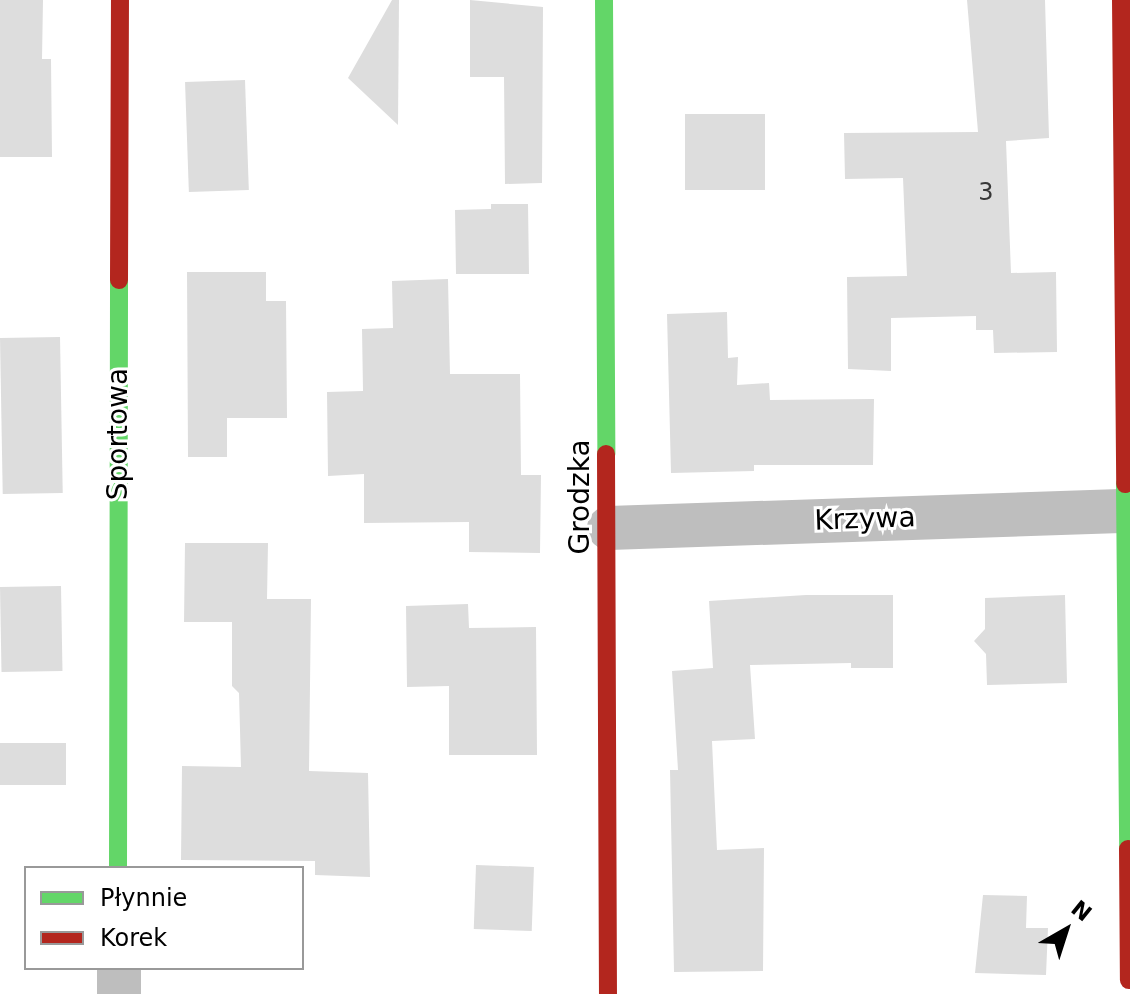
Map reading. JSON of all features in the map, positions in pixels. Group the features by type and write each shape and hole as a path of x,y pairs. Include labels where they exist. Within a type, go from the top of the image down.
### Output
{"street":[{"name":"Sportowa","path":"118,866 120,0"},
{"name":"Grodzka","path":"604,0 609,528 608,994"},
{"path":"1121,0 1121,511 1129,980"},
{"name":"Krzywa","path":"609,528 1121,511"},
{"path":"119,970 119,994"}],"building":[{"path":"0,0 43,0 42,59 51,59 52,157 0,157"},
{"path":"392,0 399,0 398,125 348,78"},
{"path":"470,0 543,7 542,183 505,184 504,77 470,77"},
{"path":"967,0 1045,0 1049,138 1006,141 1011,273 1056,272 1057,352 994,353 993,330 976,330 976,316 891,318 891,371 848,369 847,277 907,276 903,178 845,179 844,133 978,132"},
{"path":"245,80 249,190 189,192 185,82"},
{"path":"685,114 765,114 765,190 685,190"},
{"path":"491,204 528,204 529,274 456,274 455,210 491,209"},
{"path":"187,272 266,272 266,301 286,301 287,418 227,418 227,457 188,457"},
{"path":"448,279 450,374 520,374 521,475 541,475 540,553 469,552 469,522 364,523 364,474 328,476 327,392 363,391 362,329 393,328 392,281"},
{"path":"727,312 728,358 738,357 737,385 769,383 770,400 874,399 873,465 754,465 754,471 671,473 667,314"},
{"path":"60,337 63,493 3,494 0,338"},
{"path":"185,543 268,543 267,599 311,599 309,771 368,773 370,877 315,875 315,861 181,860 182,766 241,767 239,693 232,686 232,622 184,622"},
{"path":"61,586 62,671 1,672 0,587"},
{"path":"806,595 893,595 893,668 851,668 851,663 750,665 755,739 712,741 717,850 764,848 763,971 674,972 670,770 678,770 672,671 713,668 709,601"},
{"path":"1065,595 1067,683 987,685 986,654 974,641 985,629 985,598"},
{"path":"468,604 469,628 536,627 537,755 449,755 449,686 407,687 406,606"},
{"path":"0,743 66,743 66,785 0,785"},
{"path":"476,865 534,867 532,931 474,929"},
{"path":"983,895 1027,896 1026,928 1048,928 1046,975 975,973"}],"traffic: fast":[{"path":"604,0 606,454"},
{"path":"118,866 119,280"},
{"path":"1125,484 1128,849"}],"traffic: jam":[{"path":"119,280 120,0"},
{"path":"1121,0 1125,484"},
{"path":"606,454 608,994"},
{"path":"1128,849 1129,980"}]}
